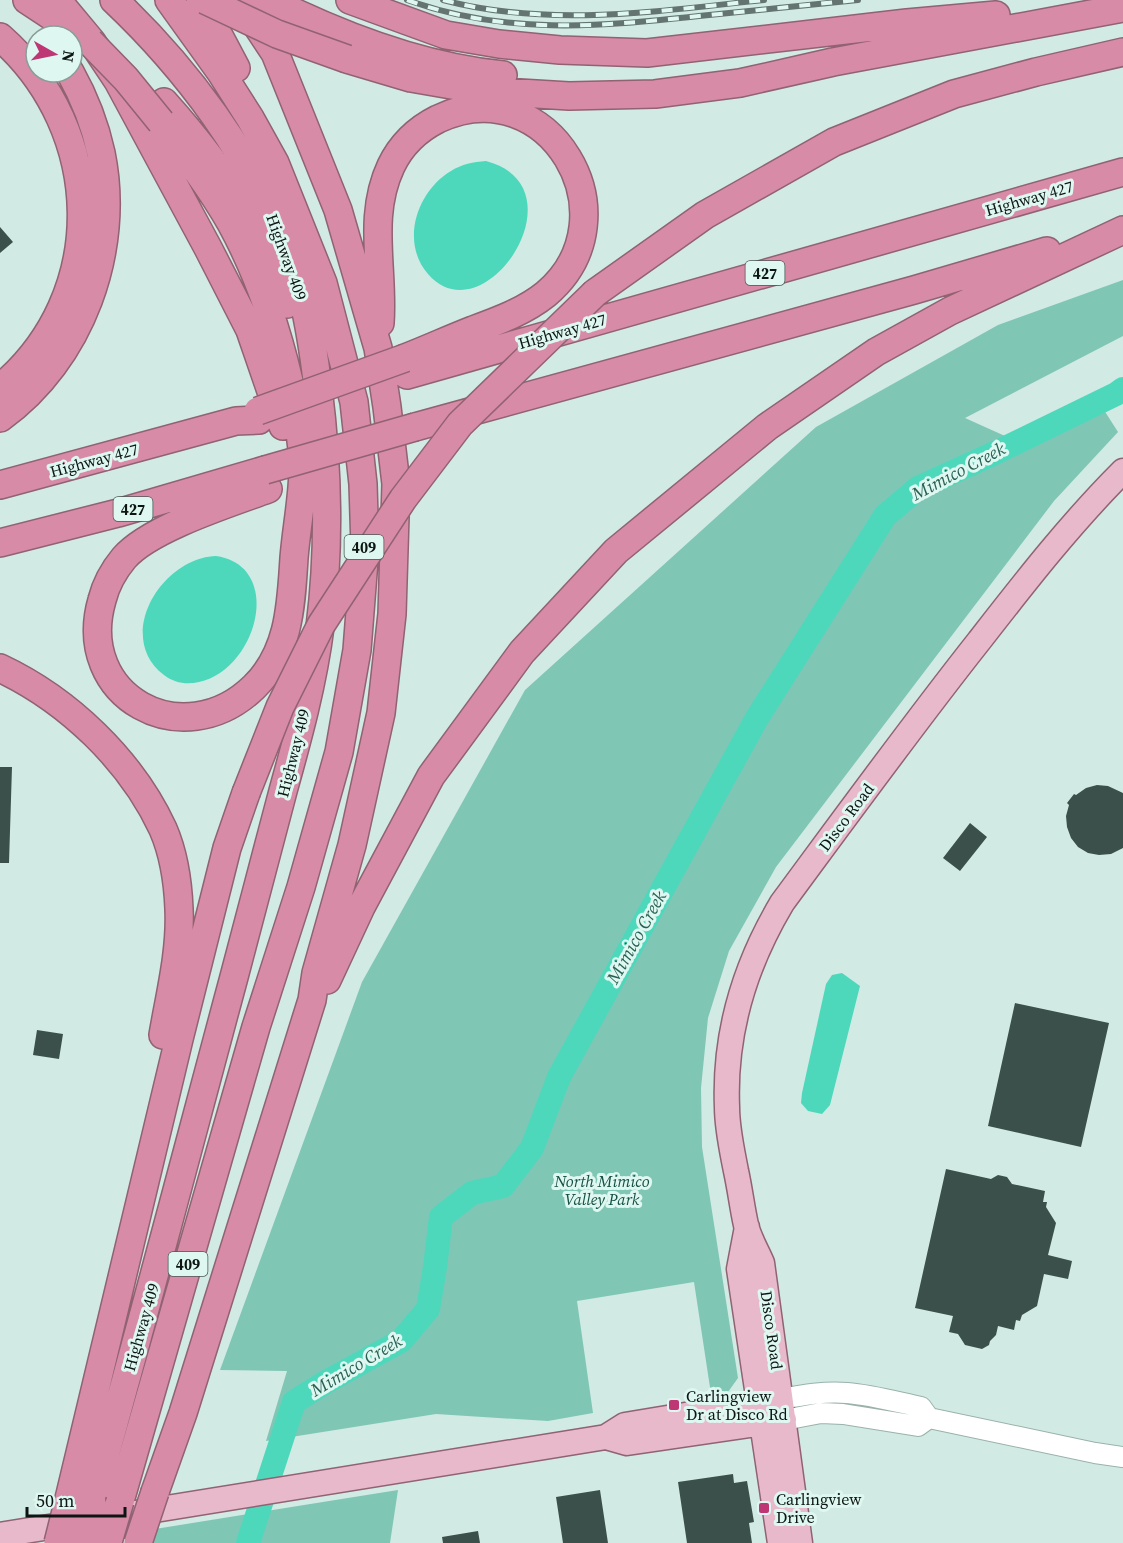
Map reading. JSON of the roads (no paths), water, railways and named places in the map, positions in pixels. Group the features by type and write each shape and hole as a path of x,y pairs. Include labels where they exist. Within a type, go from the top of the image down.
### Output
{"highway":[{"path":"27,0 42,24"},
{"path":"27,0 90,42 135,76 163,112 230,221 260,286 276,329 302,442 302,492 290,616 276,655 265,674 250,690 233,704 220,710 197,717 182,718 149,709 117,687 103,663 97,641 97,626 102,597 112,575 126,556 154,536 267,480"},
{"path":"57,0 92,42 117,81 250,330 284,430 297,526"},
{"name":"Highway 409","path":"82,1543 80,1503 152,1290 300,728 320,627 326,546 327,488 323,427 310,326 288,252 262,194 224,130 188,80 162,49 114,0"},
{"name":"Highway 409","path":"108,1543 256,1027 301,887 339,752 356,661 364,548 363,484 354,402 323,283 275,163 250,117 169,0"},
{"path":"201,0 282,155 295,210"},
{"path":"205,0 277,34 347,59 411,78 486,91 569,96 655,94 740,83 833,62 1123,6"},
{"path":"138,1543 183,1413 312,1000 316,973 352,844 381,712 392,614 396,484 378,348 338,210 275,53 240,0"},
{"path":"268,0 321,24 386,48 489,73 608,84 652,83 833,62"},
{"path":"350,0 446,35 500,44 560,50 647,53 907,23 1123,6"},
{"path":"0,37 40,81 63,120 76,162 82,208 80,248 60,308 36,349 0,388"},
{"path":"117,1298 224,860 246,793 280,707 321,624 403,499 460,424 595,293 705,215 834,142 954,94 1123,52"},
{"path":"0,418 42,378 63,350 85,307 100,260 105,206 101,154 87,109 76,84"},
{"path":"378,348 381,306 377,218 381,192 398,153 425,125 458,111 479,109 512,113 540,126 550,133 566,153 573,164 582,189 584,212 577,254 567,271 547,292 528,305 406,366"},
{"path":"163,112 192,133 218,167 258,232 290,311 323,427"},
{"name":"Highway 427","path":"0,485 251,417 406,366 1123,172"},
{"path":"312,1000 329,977 361,907 431,776 522,652 616,551 767,427 876,352 950,310 1123,229"},
{"name":"427","path":"0,543 118,513 267,480 376,438 914,290 1123,229"},
{"path":"0,668 47,694 111,753 137,784 164,830 174,870 179,910 177,952 80,1503 58,1543"}],"main road":[{"name":"Disco Road","path":"780,1543 762,1263 747,1227 727,1109 727,1074 731,1040 739,1001 750,966 767,928 789,893 1010,600 1063,534 1123,471"},
{"name":"Disco Road","path":"771,1412 800,1543"},
{"path":"0,1535 606,1437 627,1443 771,1412"}],"street":[{"path":"771,1412 843,1414 918,1426 928,1418 1095,1454 1123,1457"}],"waterway":[{"name":"Mimico Creek","path":"248,1543 294,1402 401,1341 428,1309 441,1217 472,1193 503,1186 532,1148 559,1077 757,718 885,516 918,488 997,452 1123,389"}],"railway":[{"path":"407,0 479,19 552,25 662,20 858,0"},
{"path":"443,0 483,8 563,15 604,15 764,0"}],"place":[{"name":"Carlingview Dr at Disco Rd","path":"674,1405"},
{"name":"Carlingview Drive","path":"764,1508"}],"park label":[{"name":"North Mimico Valley Park","path":"602,1190"}]}
